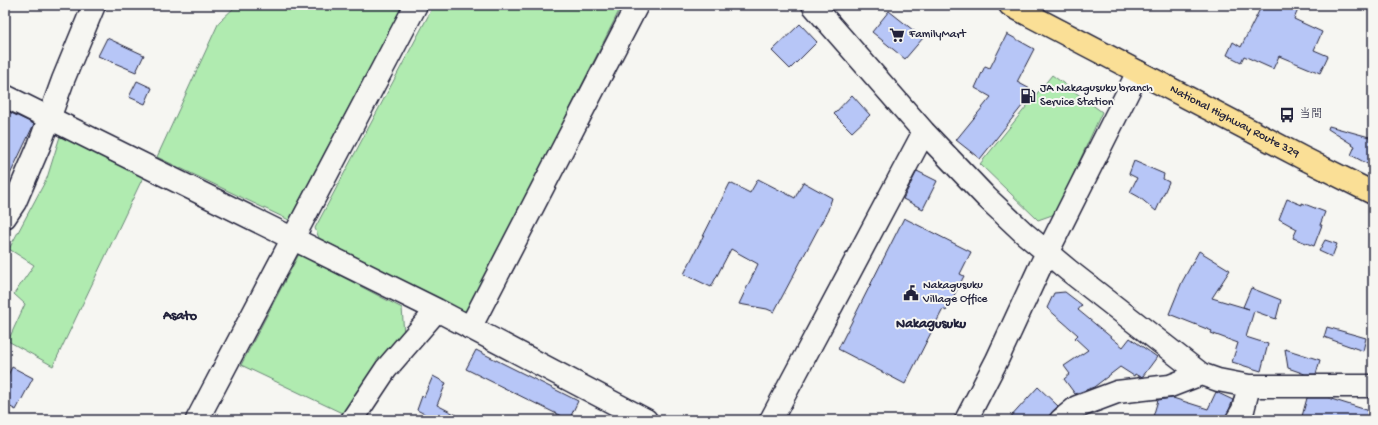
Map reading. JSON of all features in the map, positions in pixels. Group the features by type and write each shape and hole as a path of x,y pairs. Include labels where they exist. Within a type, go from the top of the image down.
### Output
{"highway":[{"name":"National Highway Route 329","path":"1010,5 1373,193"}],"street":[{"path":"5,217 15,202 39,146 48,117 94,5"},
{"path":"197,420 416,5"},
{"path":"470,328 637,5"},
{"path":"813,5 924,132 986,197 1068,270 1201,374 1218,380 1249,386 1373,386"},
{"path":"966,420 1040,267 1138,72"},
{"path":"5,96 437,310 646,420"},
{"path":"771,420 924,132"},
{"path":"352,420 386,369 437,310"},
{"path":"1061,420 1077,407 1117,392 1170,386 1201,374"},
{"path":"1237,420 1243,410 1249,386"}],"green space":[{"path":"237,5 403,5 289,220 157,157 219,22"},
{"path":"434,5 622,5 467,314 319,238 315,228"},
{"path":"1052,75 1102,112 1055,214 1038,220 980,164"},
{"path":"62,130 146,171 53,366 8,341 25,304 14,294 34,265 9,249 47,178"},
{"path":"299,254 402,308 404,334 344,414 241,365"}],"building":[{"path":"1262,5 1300,5 1294,19 1322,32 1314,50 1328,56 1320,73 1279,56 1273,69 1244,56 1241,62 1227,55 1233,42 1241,47"},
{"name":"FamilyMart","path":"889,11 923,38 905,59 872,32"},
{"path":"800,24 817,42 790,69 772,51"},
{"path":"1007,34 1034,49 1017,82 1034,91 980,159 956,140 991,97 975,88 985,66 990,68"},
{"path":"107,38 144,55 136,72 98,56"},
{"path":"137,81 152,88 145,104 129,97"},
{"path":"852,95 870,115 852,132 834,114"},
{"path":"5,110 34,124 5,185"},
{"path":"1329,126 1373,138 1373,167 1351,155 1355,146 1328,129"},
{"path":"1134,161 1164,174 1163,179 1169,182 1156,211 1139,197 1130,192 1137,178 1129,174"},
{"path":"917,171 937,181 923,209 903,199"},
{"path":"758,179 795,198 803,182 832,198 828,210 774,312 767,309 739,304 758,264 731,249 711,287 684,274 730,183 750,193"},
{"path":"1287,199 1325,212 1314,246 1293,238 1297,229 1279,219"},
{"name":"Nakagusuku Village Office","path":"904,218 971,252 960,274 964,276 946,311 943,309 905,384 838,349"},
{"path":"1325,240 1337,244 1332,257 1319,251"},
{"path":"1199,251 1230,270 1212,298 1249,309 1243,307 1251,288 1281,300 1276,319 1254,311 1246,337 1268,344 1261,371 1232,362 1238,343 1211,333 1212,331 1169,314 1182,282"},
{"path":"1065,292 1082,305 1078,310 1123,347 1130,338 1157,357 1143,376 1140,377 1135,374 1134,376 1120,367 1094,387 1075,394 1064,379 1070,374 1064,366 1088,350 1075,338 1078,335 1047,308 1054,293"},
{"path":"1327,327 1366,338 1363,351 1324,337"},
{"path":"1285,349 1320,360 1316,374 1305,374 1288,368"},
{"path":"476,350 578,401 569,420 466,369"},
{"path":"12,367 33,378 16,410 5,404 5,381"},
{"path":"433,376 446,383 437,405 466,420 436,420 417,410 422,396 424,397"},
{"path":"1038,387 1058,406 1045,420 1008,420"},
{"path":"1216,392 1233,400 1225,420 1152,420 1158,400 1173,398 1208,409"},
{"path":"1307,398 1328,398 1373,412 1373,420 1301,420"}],"place":[{"name":"FamilyMart","path":"897,35"},
{"name":"JA Nakagusuku branch Service Station","path":"1028,96"},
{"name":"当間","path":"1287,115"},
{"name":"Nakagusuku Village Office","path":"911,293"}],"district":[{"name":"Asato","path":"180,316"},
{"name":"Nakagusuku","path":"931,324"}]}
